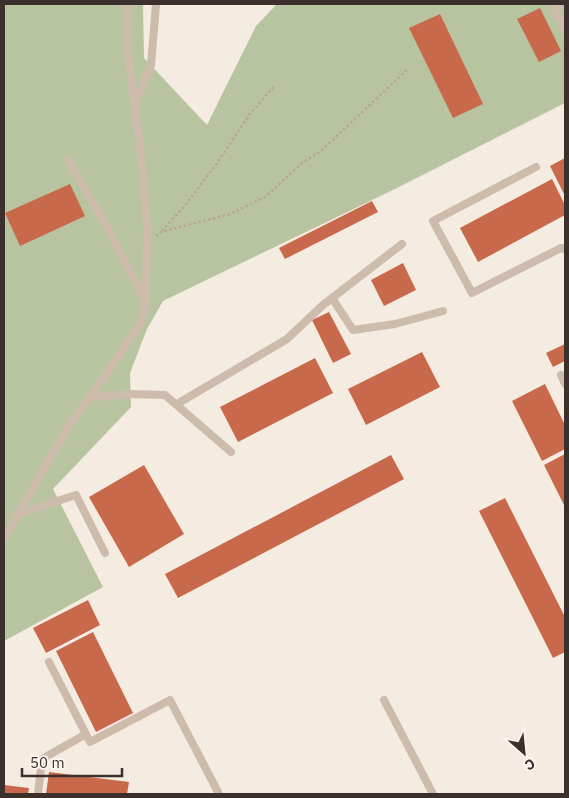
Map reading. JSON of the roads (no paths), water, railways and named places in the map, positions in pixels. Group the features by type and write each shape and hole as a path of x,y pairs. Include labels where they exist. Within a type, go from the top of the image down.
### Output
{"lane":[{"path":"4,539 68,427 141,322 146,302 147,242 142,164 128,46 127,4"},
{"path":"136,104 152,65 156,4"},
{"path":"564,4 554,9 565,30"},
{"path":"68,160 107,227 146,302"},
{"path":"536,167 433,221 472,293 561,248 565,249"},
{"path":"176,404 287,339 332,298 402,244"},
{"path":"332,298 353,330 395,324 443,311"},
{"path":"561,375 565,384"},
{"path":"90,397 165,394 231,452"},
{"path":"18,514 76,495 105,553"},
{"path":"49,662 90,742 170,700 219,794"},
{"path":"384,700 433,794"},
{"path":"38,794 42,759 86,734"}]}
